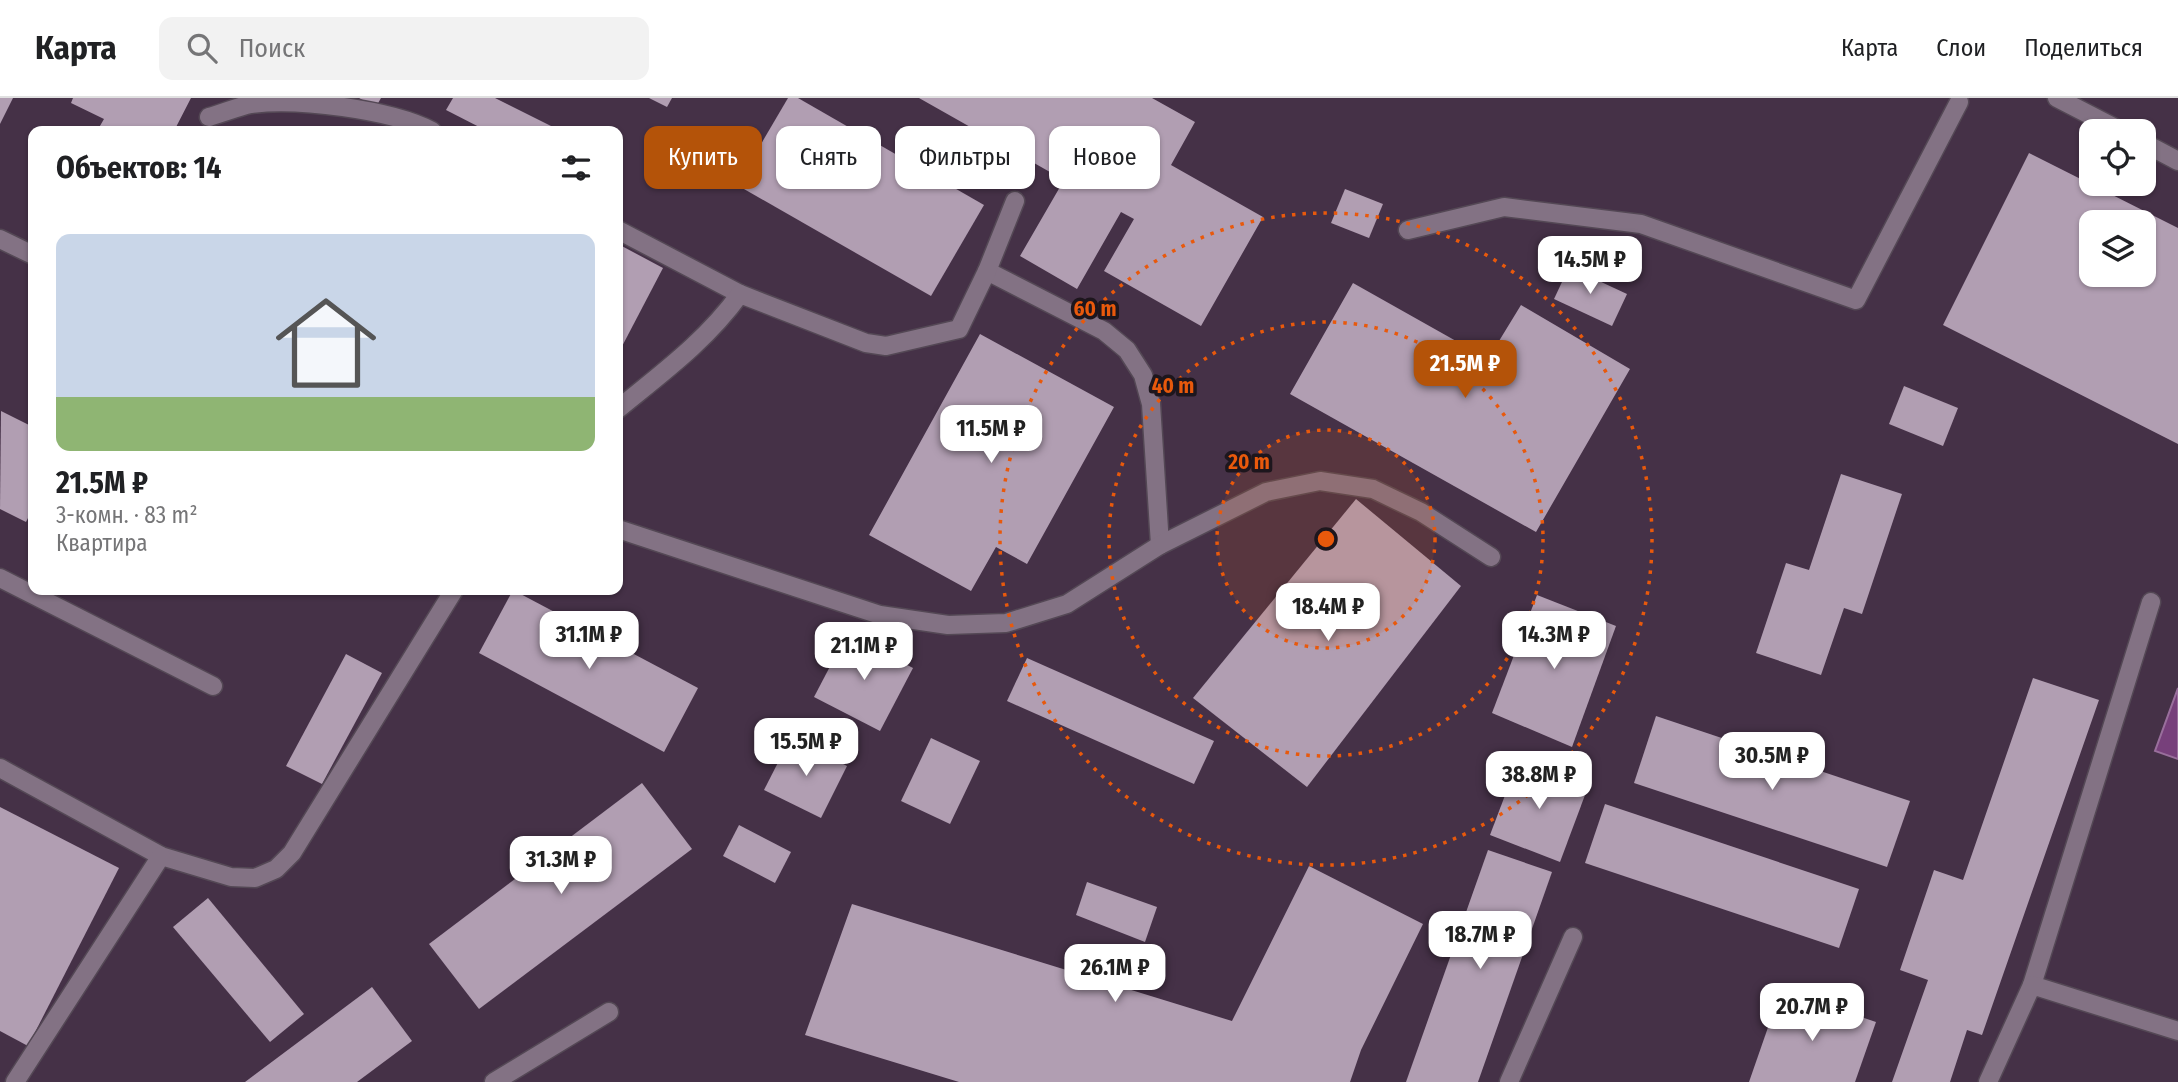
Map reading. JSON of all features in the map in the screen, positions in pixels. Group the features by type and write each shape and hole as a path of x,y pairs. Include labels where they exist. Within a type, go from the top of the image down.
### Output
{"lane":[{"path":"2057,98 2098,119"},
{"path":"1408,230 1504,207 1641,224 1856,300 1957,99"},
{"path":"209,117 252,104 290,100 376,111 411,120 422,126"},
{"path":"2156,149 2178,161"},
{"path":"623,233 740,294 866,343 886,346 959,329 987,271 1015,201"},
{"path":"0,239 28,253"},
{"path":"987,271 1104,331 1127,350 1143,375 1151,404 1160,545"},
{"path":"623,405 693,348 720,321 740,294"},
{"path":"623,531 880,615 948,625 1006,623 1067,604 1160,545 1266,492 1320,481 1373,489 1420,512 1491,558"},
{"path":"0,578 28,592"},
{"path":"34,595 213,686"},
{"path":"0,768 161,856 231,877 255,878 276,869 292,853 451,595"},
{"path":"1988,1082 2032,985 2151,602"},
{"path":"15,1082 161,856"},
{"path":"1509,1082 1573,937"},
{"path":"2032,985 2178,1031"},
{"path":"494,1082 608,1012"},
{"path":"0,1077 8,1082"}],"shaded area":[{"path":"0,98 2178,98 2178,1082 0,1082"},
{"path":"2178,688 2178,759 2155,751"}],"building":[{"path":"0,98 13,98 0,124"},
{"path":"73,98 191,98 177,126 100,126 104,119 71,103"},
{"path":"359,98 381,98 376,107"},
{"path":"453,98 495,98 551,126 477,126 446,110"},
{"path":"649,98 672,98 667,107"},
{"path":"788,98 798,98 847,126 776,126 776,189 881,189 881,146 895,154 895,189 956,189 984,205 931,296 744,189 762,189 762,142"},
{"path":"919,98 1152,98 1195,122 1171,165 1263,217 1201,326 1104,271 1134,219 1121,212 1077,289 1020,256 1059,189 1160,189 1160,126 1049,126 1049,172 1035,164 1035,126 969,126"},
{"path":"2029,153 2079,178 2079,196 2114,196 2142,210 2079,210 2079,287 2156,287 2156,217 2178,228 2178,444 1943,325"},
{"path":"1345,189 1383,204 1369,238 1331,223"},
{"path":"623,247 663,268 623,344"},
{"path":"1569,267 1627,294 1612,326 1554,299"},
{"path":"1353,283 1488,359 1521,305 1630,369 1536,532 1290,394"},
{"path":"980,334 1114,407 1027,564 996,547 971,591 869,535"},
{"path":"1904,386 1958,408 1943,446 1889,424"},
{"path":"1,411 28,424 28,518 26,522 0,509"},
{"path":"1841,474 1902,494 1862,614 1844,608 1821,675 1756,653 1786,563 1809,570"},
{"path":"1356,499 1461,586 1307,787 1193,698"},
{"path":"510,595 522,595 698,688 664,752 479,653"},
{"path":"1537,595 1616,626 1572,747 1492,713"},
{"path":"847,634 913,668 880,731 814,697"},
{"path":"346,654 382,673 322,784 286,766"},
{"path":"1027,658 1214,741 1194,784 1007,701"},
{"path":"2033,678 2099,700 1982,1035 1967,1030 1950,1082 1892,1082 1928,980 1900,970 1934,870 1963,880"},
{"path":"1656,716 1910,801 1887,867 1634,783"},
{"path":"791,737 847,766 821,818 764,790"},
{"path":"931,738 980,761 950,824 901,801"},
{"path":"1518,761 1588,787 1560,862 1490,835"},
{"path":"642,783 692,849 479,1009 429,944"},
{"path":"1605,804 1859,889 1839,948 1585,863"},
{"path":"0,807 119,868 28,1046 0,1031"},
{"path":"739,825 791,852 775,883 723,856"},
{"path":"1488,850 1552,872 1478,1082 1406,1082"},
{"path":"1309,866 1423,924 1361,1050 1350,1082 959,1082 805,1035 852,904 1232,1021"},
{"path":"1087,882 1157,907 1145,942 1076,915"},
{"path":"208,898 304,1014 270,1042 173,927"},
{"path":"372,987 412,1041 357,1082 245,1082"},
{"path":"1781,990 1876,1022 1855,1082 1749,1082"}]}
